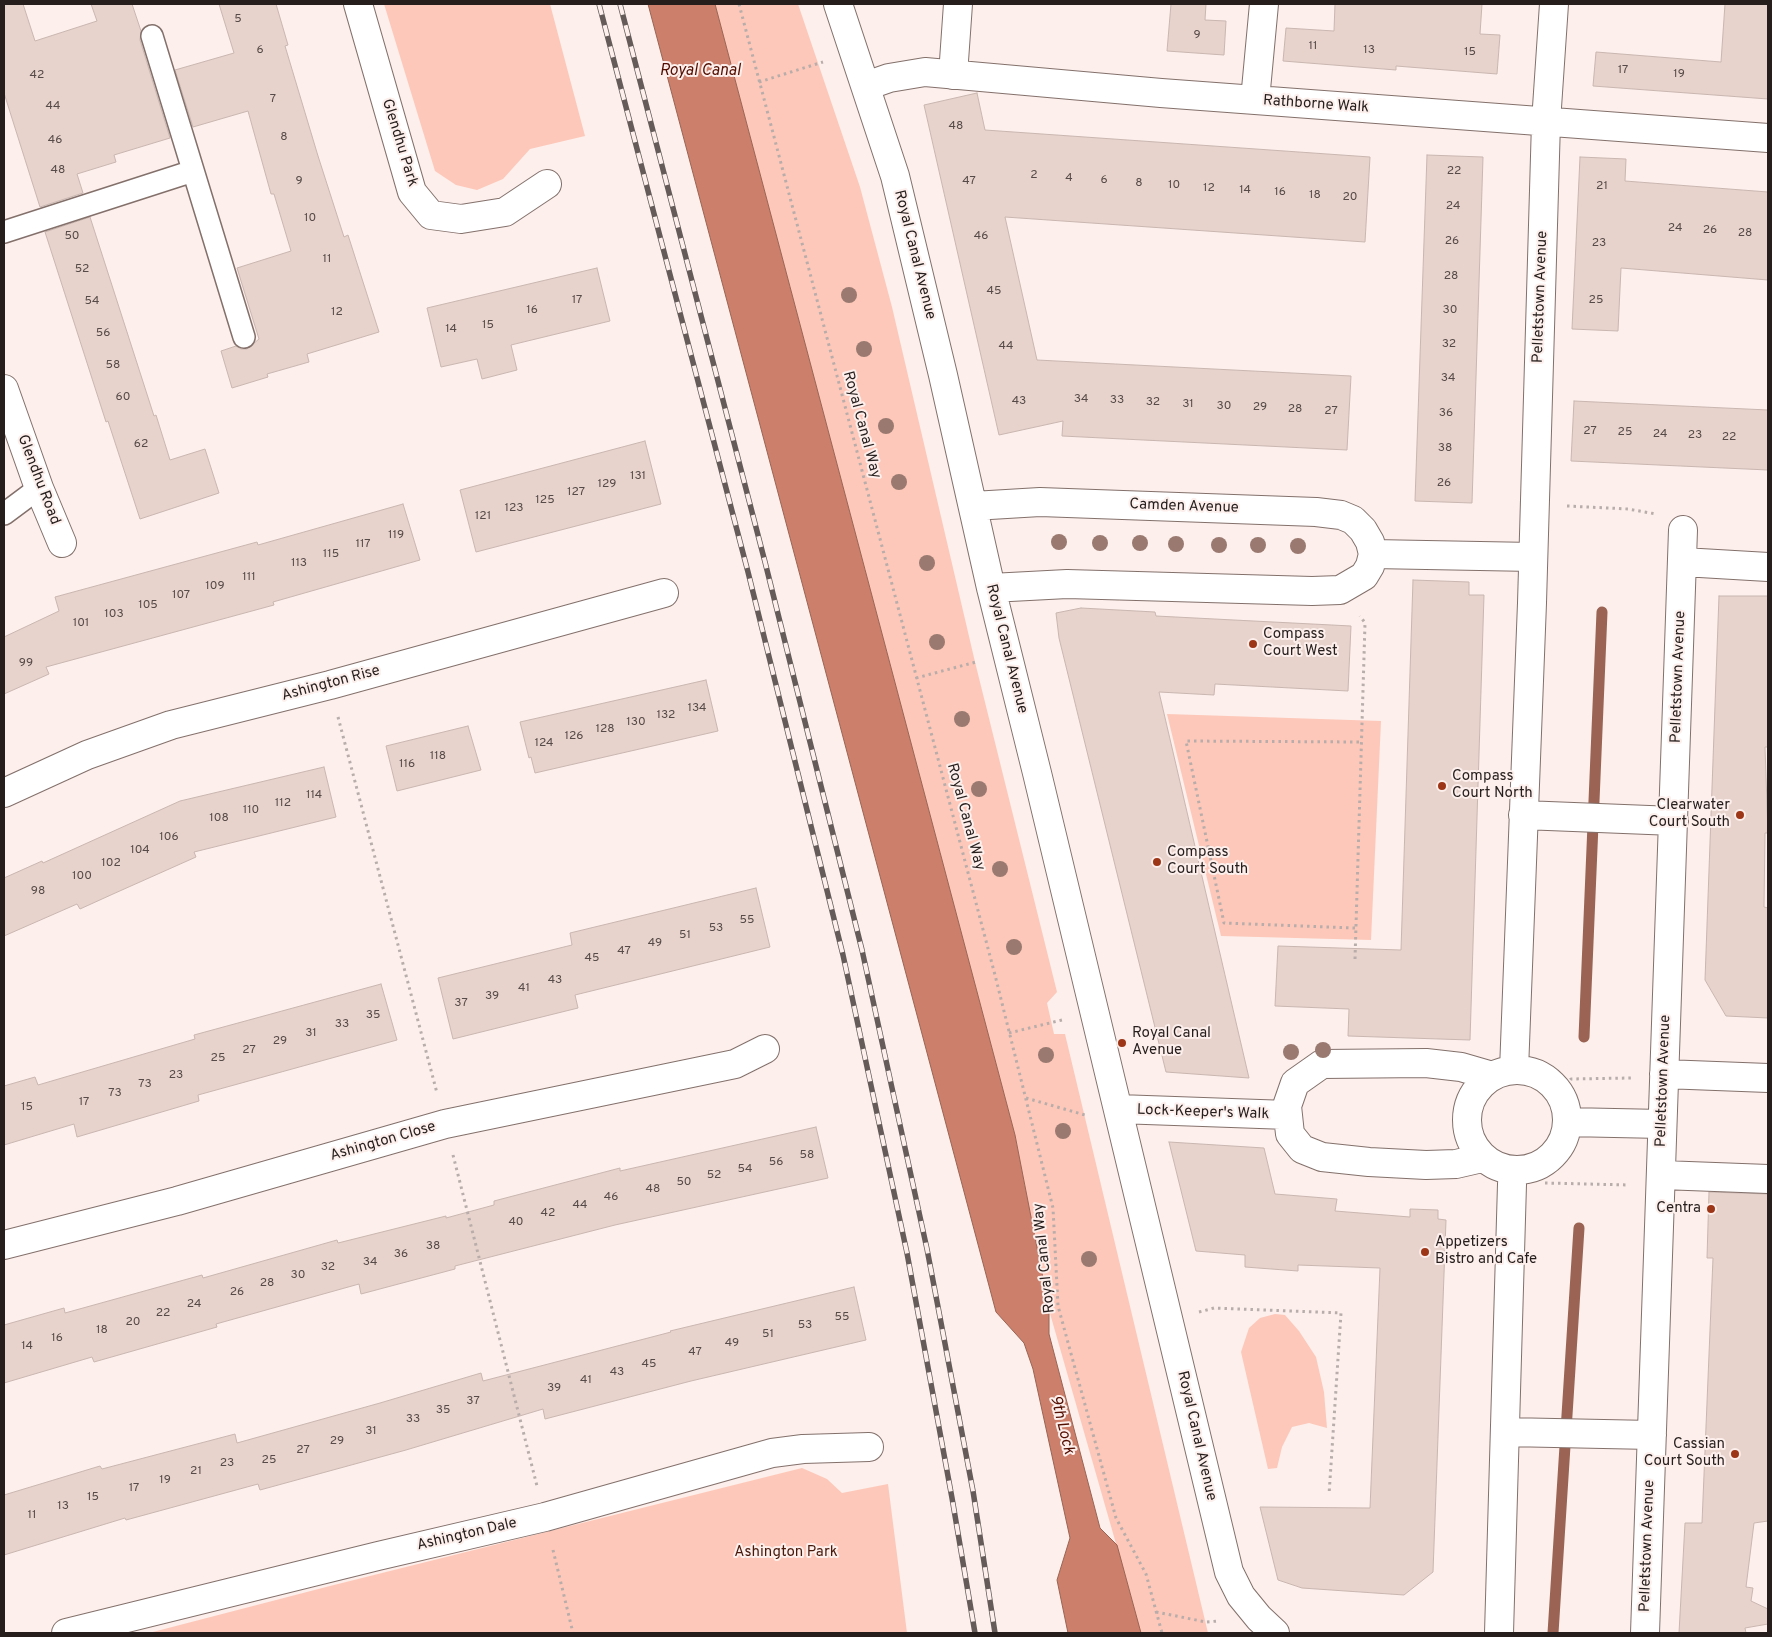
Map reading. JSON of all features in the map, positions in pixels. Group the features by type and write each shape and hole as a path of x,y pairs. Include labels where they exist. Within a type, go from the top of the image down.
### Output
{"street":[{"name":"Glendhu Park","path":"358,4 412,192 430,215 461,219 505,212 547,184"},
{"name":"Royal Canal Avenue","path":"838,4 895,176 991,588 1095,1013 1228,1572 1241,1596 1267,1626"},
{"path":"953,75 958,4"},
{"path":"1255,100 1264,4"},
{"name":"Pelletstown Avenue","path":"1503,1073 1523,815 1546,122 1554,4"},
{"name":"Rathborne Walk","path":"866,86 889,78 925,72 1255,100 1768,138"},
{"name":"Glendhu Road","path":"4,389 39,488 62,543"},
{"name":"Camden Avenue","path":"973,506 1040,502 1316,512 1341,515 1353,520 1364,530 1373,554"},
{"name":"Pelletstown Avenue","path":"1645,1633 1684,530"},
{"path":"991,588 1067,584 1312,591 1340,590 1364,576 1370,566 1373,554 1533,557"},
{"path":"1683,562 1768,567"},
{"name":"Ashington Rise","path":"4,793 87,755 171,725 330,685 664,593"},
{"path":"1523,815 1674,821"},
{"name":"Ashington Close","path":"4,1245 177,1201 445,1124 735,1064 764,1049"},
{"name":"Lock-Keeper's Walk","path":"1482,1158 1456,1164 1426,1165 1322,1157 1302,1149 1290,1134 1287,1106 1295,1083 1322,1064 1426,1063 1503,1073"},
{"path":"1531,1072 1546,1079 1559,1092 1566,1106 1565,1138 1556,1152 1544,1163 1513,1177 1482,1158 1473,1145 1466,1115 1471,1100 1479,1086 1503,1073 1531,1072"},
{"path":"1664,1074 1768,1078"},
{"name":"Lock-Keeper's Walk","path":"1118,1110 1288,1115"},
{"path":"1567,1122 1662,1124"},
{"path":"1662,1175 1768,1179"},
{"path":"1499,1633 1513,1177"},
{"path":"1506,1432 1652,1435"},
{"name":"Ashington Dale","path":"66,1633 545,1517 772,1453 804,1449 869,1447"}],"lane":[{"path":"152,36 244,338"},
{"path":"4,232 193,171"},
{"path":"4,514 39,488"}],"path":[{"name":"Royal Canal Way","path":"740,4 1053,1208 1058,1306 1116,1518 1146,1574 1162,1633"},
{"path":"759,82 854,53"},
{"path":"1534,506 1628,509 1666,515 1684,530"},
{"path":"1340,590 1365,623 1355,959"},
{"path":"916,678 1008,654"},
{"path":"330,685 445,1124 573,1633"},
{"path":"1355,928 1224,923 1186,741 1362,742"},
{"path":"1009,1033 1095,1013"},
{"path":"1559,1092 1571,1079 1641,1078 1664,1074"},
{"path":"1025,1098 1095,1118 1118,1110"},
{"path":"1513,1177 1637,1186 1662,1175"},
{"path":"1168,1319 1214,1308 1341,1313 1329,1495"},
{"path":"1156,1612 1206,1622 1242,1621 1267,1626"}],"green space":[{"path":"384,4 550,4 585,136 530,149 503,179 477,190 456,185 435,171"},
{"path":"715,4 798,4 860,187 892,307 975,662 1057,992 1047,1003 1054,1034 1065,1034 1208,1633 1139,1633 1133,1603 1049,1310 1015,1135"},
{"path":"1167,714 1381,721 1371,940 1221,936"},
{"path":"1275,1314 1285,1315 1299,1331 1316,1357 1324,1392 1327,1428 1309,1423 1292,1427 1282,1447 1277,1468 1268,1469 1241,1352 1249,1328 1260,1318"},
{"name":"Ashington Park","path":"802,1468 827,1479 842,1493 888,1484 907,1633 149,1633 330,1586"}],"water":[{"name":"Royal Canal","path":"648,4 715,4 1015,1135 1049,1309 1049,1334 1100,1528 1117,1545 1141,1633 1068,1633 1057,1580 1070,1538 1033,1369 1024,1343 996,1312"}],"building":[{"path":"4,4 23,4 35,41 97,21 91,4 132,4 141,31 140,40 170,138 114,155 116,162 77,174 83,193 40,207 4,93"},
{"path":"219,4 276,4 288,45 285,46 318,156 344,237 348,235 379,332 307,354 309,362 267,374 268,377 232,388 221,351 236,346 241,349 247,349 259,339 237,268 291,251 274,194 271,194 248,111 193,127 175,70 234,53"},
{"path":"1171,4 1206,4 1205,20 1226,21 1224,55 1167,51"},
{"path":"1335,4 1482,4 1480,34 1500,35 1497,74 1396,66 1396,70 1283,61 1286,28 1334,31"},
{"path":"1725,4 1768,4 1768,99 1593,86 1596,52 1721,62"},
{"path":"977,93 985,130 1370,157 1365,242 1005,217 1037,360 1351,376 1347,450 1062,436 1063,421 999,435 924,105"},
{"path":"1427,155 1483,157 1472,503 1415,501"},
{"path":"1580,157 1626,159 1625,181 1768,192 1768,280 1621,268 1618,331 1572,329"},
{"path":"90,217 170,460 205,449 219,493 140,519 108,421 106,422 45,232"},
{"path":"597,268 610,321 511,345 517,370 482,379 477,359 441,367 427,308"},
{"path":"1574,401 1768,410 1768,470 1571,461"},
{"path":"645,441 661,504 476,552 460,490"},
{"path":"403,504 420,560 273,602 274,605 46,667 49,674 4,694 4,637 59,611 55,597 257,542 258,545"},
{"name":"Compass Court North","path":"1413,580 1469,582 1469,595 1484,595 1470,1040 1348,1036 1349,1009 1275,1006 1278,946 1401,950"},
{"name":"Clearwater Court South","path":"1719,596 1768,596 1768,747 1765,747 1768,833 1765,833 1764,907 1768,908 1768,1018 1726,1016 1705,980"},
{"name":"Compass Court South","path":"1081,608 1155,612 1156,616 1351,626 1348,691 1215,684 1214,695 1159,692 1249,1078 1166,1072 1059,638 1056,613"},
{"path":"706,680 718,731 535,773 531,757 529,758 520,722"},
{"path":"468,726 481,770 397,791 386,746"},
{"path":"324,767 336,817 194,852 196,857 80,909 77,904 4,936 4,878 42,861 43,863 180,801"},
{"path":"756,888 770,947 575,995 578,1008 453,1039 438,978 572,945 570,933"},
{"path":"381,984 397,1040 198,1095 199,1101 77,1137 74,1124 4,1145 4,1086 35,1077 38,1085 195,1039 194,1035"},
{"path":"816,1127 828,1178 615,1225 455,1266 455,1269 361,1294 359,1284 216,1324 217,1327 94,1362 92,1357 4,1383 4,1325 64,1308 65,1313 202,1275 203,1278 337,1240 338,1243 446,1216 446,1218 494,1205 494,1201 620,1168 620,1171"},
{"path":"1169,1142 1264,1148 1275,1194 1337,1199 1335,1211 1410,1217 1410,1209 1438,1210 1438,1219 1446,1220 1433,1572 1404,1595 1302,1588 1278,1580 1260,1507 1370,1508 1380,1268 1298,1265 1298,1271 1245,1267 1245,1255 1196,1251"},
{"name":"Cassian Court South","path":"1709,1192 1768,1194 1768,1521 1754,1523 1746,1587 1753,1588 1751,1601 1768,1609 1768,1624 1745,1628 1746,1633 1679,1633 1685,1523 1702,1523 1713,1258 1707,1258"},
{"path":"854,1287 866,1340 691,1381 545,1419 543,1409 406,1450 260,1490 258,1484 126,1520 125,1518 4,1555 4,1495 100,1466 102,1469 235,1434 237,1443 481,1373 483,1381 670,1331"}],"waterway":[{"path":"1584,1037 1602,612"},
{"path":"1553,1633 1579,1228"}],"railway":[{"path":"599,4 748,572 843,955 907,1253 975,1633"},
{"path":"620,4 765,562 862,950 927,1249 973,1491 995,1633"}],"place":[{"name":"Compass Court West","path":"1253,644"},
{"name":"Compass Court North","path":"1442,786"},
{"name":"Clearwater Court South","path":"1740,815"},
{"name":"Compass Court South","path":"1157,862"},
{"name":"Royal Canal Avenue","path":"1122,1043"},
{"name":"Centra","path":"1711,1209"},
{"name":"Appetizers Bistro and Cafe","path":"1425,1252"},
{"name":"Cassian Court South","path":"1735,1454"}],"water label":[{"name":"9th Lock","path":"1061,1425"}]}
